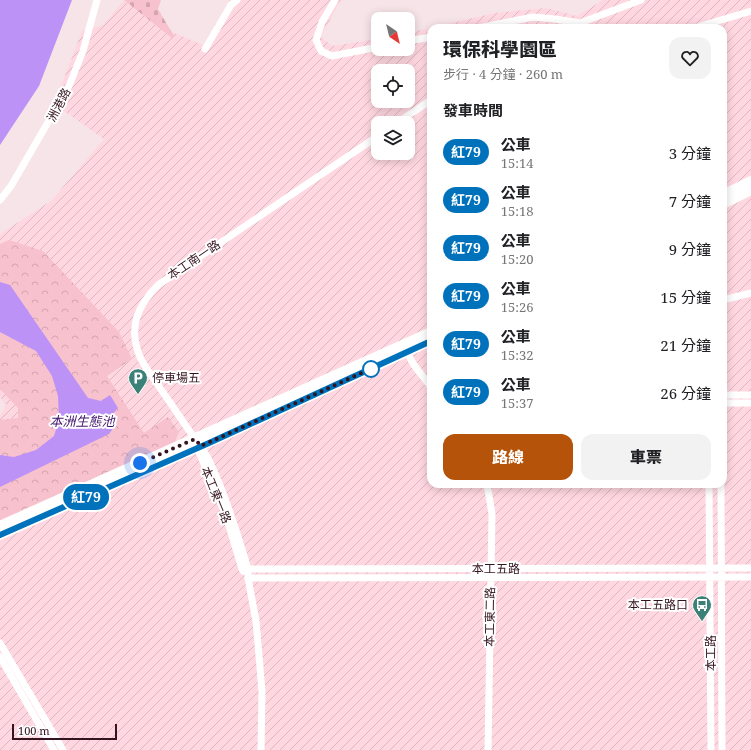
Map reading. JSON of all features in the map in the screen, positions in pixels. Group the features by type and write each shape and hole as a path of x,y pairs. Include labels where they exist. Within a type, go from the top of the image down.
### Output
{"main road":[{"path":"727,193 751,181"},
{"path":"727,202 751,190"},
{"path":"405,349 427,335"},
{"path":"0,535 405,349 427,342"},
{"path":"0,526 197,444"}],"street":[{"name":"洲港路","path":"0,200 11,186 69,86 83,51 97,0"},
{"path":"205,49 232,5 237,0"},
{"path":"335,0 322,22 316,40 321,51 332,56 371,48"},
{"path":"498,24 533,17 580,23 641,0"},
{"path":"707,24 751,11"},
{"path":"415,40 427,38"},
{"path":"407,116 427,103"},
{"name":"本工南一路","path":"197,444 140,358 135,342 134,328 138,314 147,296 158,285 371,141"},
{"path":"727,299 751,293"},
{"path":"405,349 414,365 427,382"},
{"path":"727,395 751,395"},
{"path":"727,403 751,403"},
{"name":"本工東一路","path":"197,444 226,516 248,578 256,622 262,692 261,750"},
{"name":"本工東二路","path":"488,750 492,514 489,488"},
{"name":"本工路","path":"709,488 711,750"},
{"name":"本工路","path":"721,488 722,750"},
{"name":"本工五路","path":"245,569 751,568"},
{"name":"本工五路","path":"248,578 751,577"},
{"path":"0,643 63,750"},
{"path":"0,657 54,750"}],"shaded area":[{"path":"124,0 165,29 203,45 230,0 343,0 338,5 321,37 332,46 371,40 371,56 415,56 415,31 427,29 427,488 727,488 727,24 447,24 495,13 546,8 577,16 603,0 751,0 751,750 0,750 0,416 6,405 0,397 0,234 51,201 104,139 54,104 82,31 103,25"}],"green space":[{"path":"124,0 161,0 158,9 174,36 172,38"},
{"path":"9,240 43,251 119,332 132,359 107,376 144,433 168,417 179,432 175,442 0,520 0,420 18,418 18,408 0,389 0,244"}],"water":[{"path":"0,0 72,0 39,86 0,145"},
{"name":"本洲生態池","path":"0,282 10,285 88,398 101,401 110,395 118,408 111,416 116,424 109,434 0,487 0,455 14,457 36,450 54,436 59,420 58,396 52,376 36,351 0,332"}],"bus line":[{"name":"紅79","path":"0,535 209,443 427,343"}],"place":[{"name":"停車場五","path":"138,395"},
{"name":"本工五路口","path":"702,622"}],"route":[{"path":"140,463 195,439 201,446 377,366 371,369"}]}
